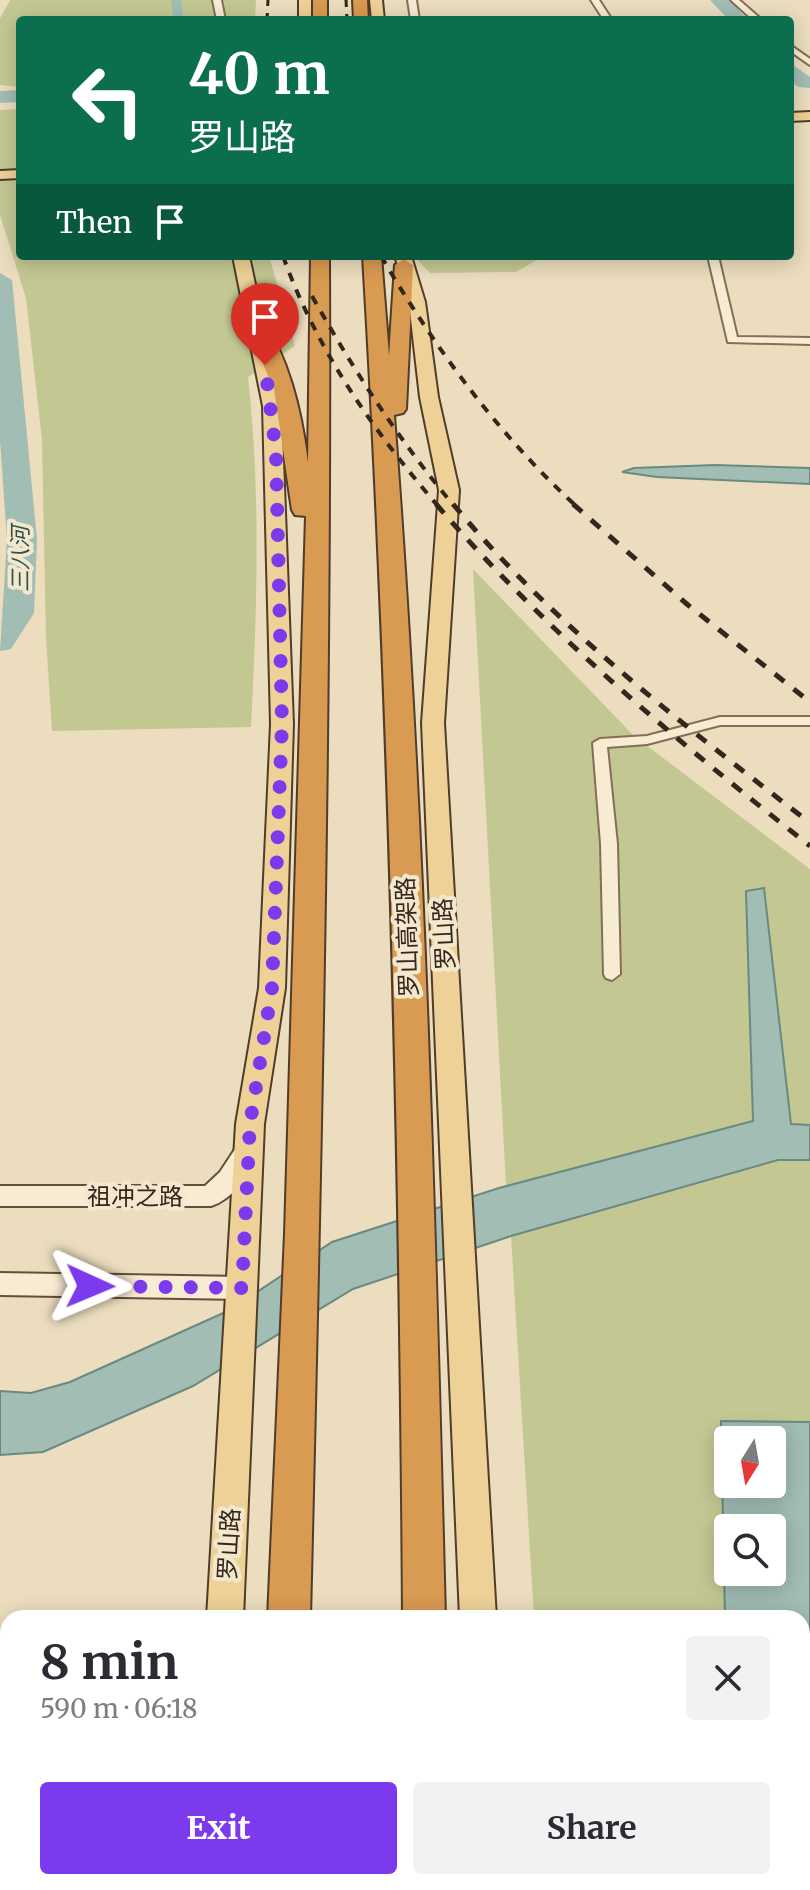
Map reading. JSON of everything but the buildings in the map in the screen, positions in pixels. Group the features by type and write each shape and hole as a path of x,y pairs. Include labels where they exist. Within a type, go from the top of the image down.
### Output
{"highway":[{"path":"393,559 403,260"},
{"path":"289,1610 302,1234 314,558 319,458 320,261"},
{"name":"罗山高架路","path":"373,261 393,559 417,1187 424,1610"},
{"path":"252,317 278,365 290,400 303,509 314,558"},
{"path":"283,1610 291,1542"}],"main road":[{"name":"罗山路","path":"225,1610 248,1150 272,988 282,724 275,437 265,365 242,260"},
{"path":"245,275 258,260"},
{"name":"罗山路","path":"403,260 417,302 429,397 449,490 435,652 433,723 478,1610"},
{"name":"祖冲之路","path":"6,1196 211,1196 230,1179 248,1150"},
{"path":"0,1284 242,1288"}],"street":[{"path":"735,0 753,16"},
{"path":"794,50 810,63"},
{"path":"714,260 732,340 810,341"},
{"path":"612,974 609,844 600,743 647,740 720,721 810,721"}],"green space":[{"path":"10,0 256,0 255,16 16,16 16,87 0,85 0,18"},
{"path":"16,109 16,260 270,260 295,346 248,377 255,464 257,552 251,727 52,731 46,639 42,440 26,298 0,215 0,110"},
{"path":"537,260 516,272 430,273 419,262"},
{"path":"473,569 634,736 810,869 810,1125 791,1125 764,889 746,891 754,1121 506,1186"},
{"path":"778,1160 810,1160 810,1610 534,1610 511,1236"}],"water":[{"path":"715,465 810,468 810,484 657,477 622,472 634,468"},
{"path":"764,888 791,1124 810,1125 810,1160 778,1160 511,1236 353,1289 193,1386 43,1452 0,1455 0,1391 31,1393 70,1382 230,1310 332,1242 499,1188 753,1121 746,891"},
{"path":"721,1421 810,1422 810,1610 725,1610 724,1586 786,1586 786,1514 723,1514 723,1498 786,1498 786,1426 721,1426"}],"waterway":[{"name":"三八河","path":"176,0 178,16"},
{"path":"719,0 735,16"},
{"path":"794,73 805,83"},
{"path":"0,97 16,96"},
{"name":"三八河","path":"0,280 22,539 19,613 0,642"}],"railway":[{"path":"267,16 268,0"},
{"path":"346,0 347,16"},
{"path":"285,260 312,324 349,388 391,449 438,506"},
{"path":"383,260 423,324 469,388 520,449 576,506"},
{"path":"312,296 378,404 454,506"},
{"path":"436,504 523,597 615,684 810,846"},
{"path":"453,504 492,549 578,633 669,712 810,823"},
{"path":"573,504 688,605 810,702"}],"route":[{"path":"90,1286 242,1288 250,1124 272,988 282,724 276,453 265,365"}]}
